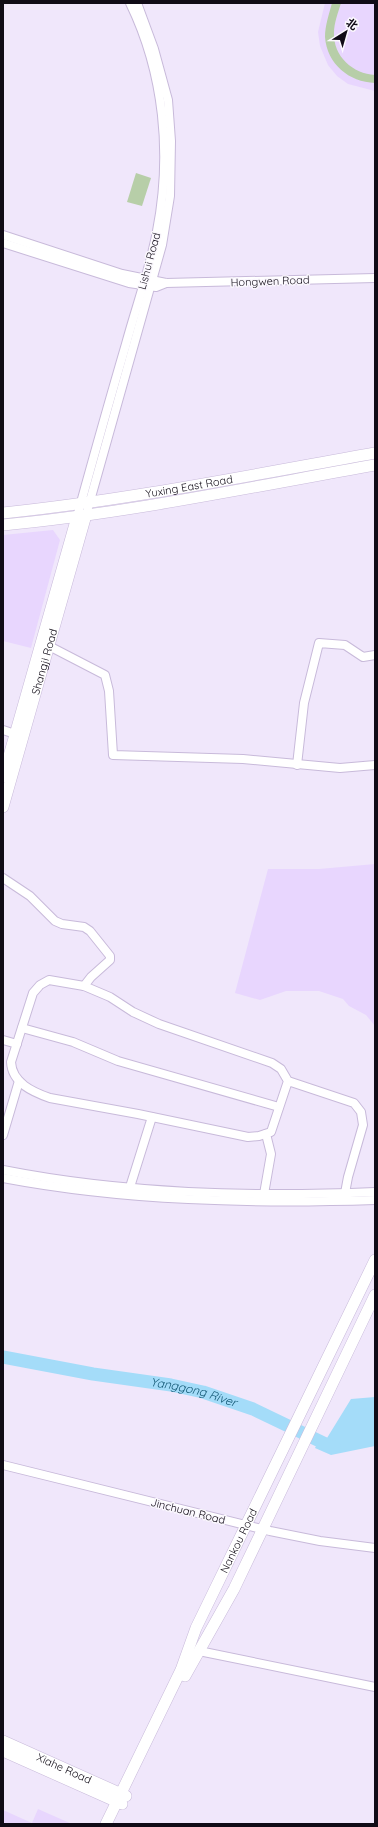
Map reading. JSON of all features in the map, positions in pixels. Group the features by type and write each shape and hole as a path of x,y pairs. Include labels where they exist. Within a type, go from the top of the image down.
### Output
{"main road":[{"name":"Yuxing East Road","path":"3,513 85,503 217,483 375,453"},
{"name":"Yuxing East Road","path":"3,525 81,516 212,496 375,466"},
{"name":"Shangji Road","path":"3,807 49,646 81,516"},
{"name":"Shangji Road","path":"3,778 81,516"},
{"name":"Nankou Road","path":"112,1824 121,1799 181,1670 196,1628 247,1526 375,1260"},
{"name":"Nankou Road","path":"106,1824 121,1799 186,1672 234,1589 375,1295"},
{"name":"Xiahe Road","path":"3,1741 121,1799"},
{"name":"Xiahe Road","path":"3,1751 121,1799"}],"street":[{"name":"Lishui Road","path":"81,516 147,282 155,244 164,178 164,141 161,101 141,30 130,3"},
{"name":"Lishui Road","path":"138,3 164,83 168,100 172,141 171,179 162,245 147,282"},
{"name":"Hongwen Road","path":"3,235 147,282"},
{"name":"Hongwen Road","path":"3,243 120,280 166,283 375,278"},
{"path":"297,765 304,703 319,643 345,645 363,657 375,655"},
{"path":"49,646 105,675 109,691 113,755 243,759 340,768 375,765"},
{"path":"3,730 16,734"},
{"path":"3,878 30,896 55,921 62,924 84,927 95,935 110,956 110,960 91,977 84,986"},
{"path":"288,1081 271,1132 248,1137 50,1098 30,1090 19,1081 14,1075 12,1058 33,993 49,980 84,986 110,997 133,1012 159,1024 272,1063 281,1069 288,1081 354,1103 361,1112 363,1125 345,1193"},
{"path":"22,1028 73,1042 118,1061 279,1107"},
{"path":"3,1040 16,1044"},
{"path":"3,1135 19,1081"},
{"path":"130,1187 152,1117"},
{"path":"264,1194 271,1154 266,1134"},
{"path":"3,1170 77,1182 192,1192 264,1194 375,1192"},
{"path":"3,1178 84,1190 157,1197 268,1201 375,1200"},
{"name":"Jinchuan Road","path":"3,1465 262,1530 320,1541 375,1548"},
{"path":"199,1651 375,1687"}],"shaded area":[{"path":"325,3 375,3 375,91 348,84 337,76 328,65 320,46 318,32"},
{"path":"53,530 60,540 31,648 3,641 3,535"},
{"path":"375,864 375,1026 366,1015 349,1006 343,999 319,991 286,991 260,1000 235,993 268,869 319,869"},
{"path":"38,1809 72,1824 3,1824 3,1810 32,1823"}],"green space":[{"path":"332,3 341,3 334,29 337,49 346,62 352,67 367,74 375,75 375,83 365,82 348,75 341,70 330,55 325,37 326,24"},
{"path":"136,173 151,178 142,206 127,202"}],"water":[{"path":"375,1397 375,1446 331,1455 315,1448 321,1436 327,1438 351,1399"}],"waterway":[{"name":"Yanggong River","path":"3,1357 93,1374 171,1385 203,1392 253,1409 334,1447"}]}
